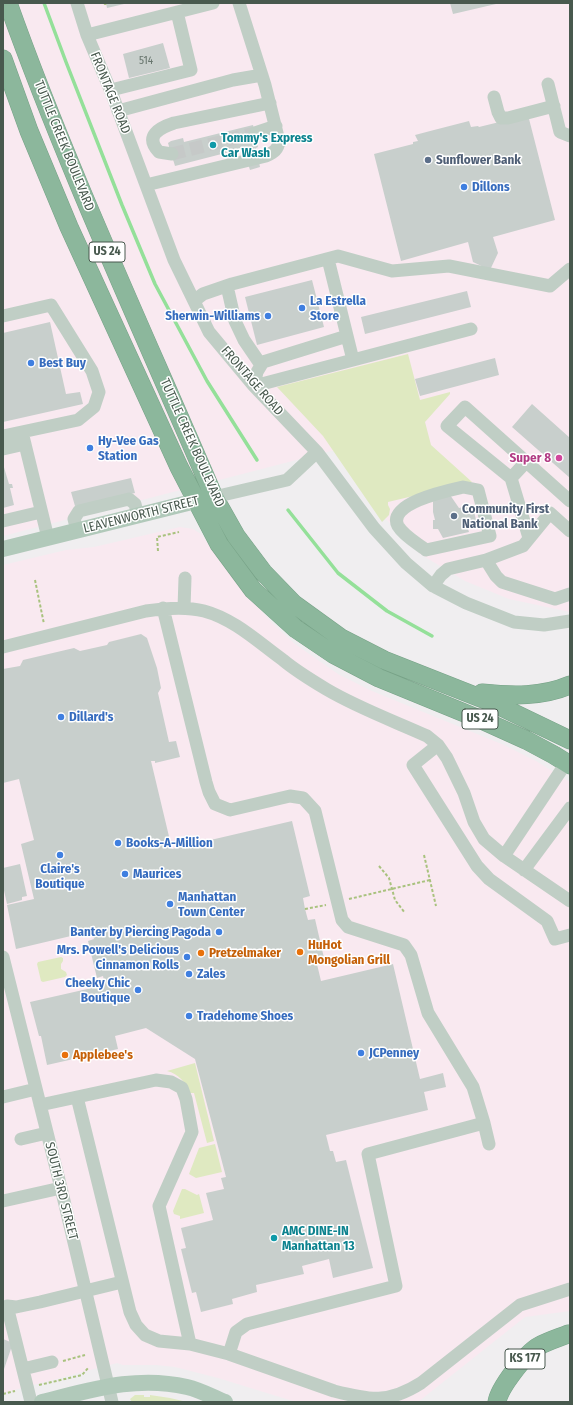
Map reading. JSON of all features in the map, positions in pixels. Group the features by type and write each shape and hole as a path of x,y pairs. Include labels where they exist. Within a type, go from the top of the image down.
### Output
{"highway":[{"name":"TUTTLE CREEK BOULEVARD","path":"8,3 54,124 86,202 214,497 236,536 263,572 294,604 341,638 384,660 493,704 570,740"},
{"name":"TUTTLE CREEK BOULEVARD","path":"3,59 29,131 69,227 196,501 219,544 253,590 296,628 333,654 379,678 519,737 569,762"},
{"path":"3,83 13,107 29,131"},
{"name":"US 24","path":"448,686 482,693 509,696 536,694 570,685"},
{"name":"KS 177","path":"497,1402 498,1395 515,1370 538,1347 570,1334"}],"main road":[{"name":"LEAVENWORTH STREET","path":"3,549 214,497"},
{"path":"42,1402 109,1386 137,1382 162,1383 189,1387 225,1402"}],"street":[{"name":"FRONTAGE ROAD","path":"77,3 87,36 111,90 174,260 209,332 254,386 317,452 374,528 406,563 433,586 466,604 514,622 544,625 570,621"},
{"path":"87,36 214,3"},
{"path":"146,185 266,156 275,151 278,147 279,141 270,103 239,3"},
{"path":"111,90 191,70 177,12"},
{"path":"118,111 233,80 262,75"},
{"path":"548,84 560,132 570,136"},
{"path":"494,97 501,118 508,118 554,106"},
{"path":"172,154 158,152 153,144 155,133 161,127 270,103"},
{"path":"255,133 276,126"},
{"path":"194,301 203,294 227,286 338,256 392,271 449,266 550,286 570,269"},
{"path":"328,258 353,360"},
{"path":"227,286 235,321 244,340 261,365"},
{"path":"3,316 50,305 92,371 99,392 94,407 78,420 23,438 3,449"},
{"path":"347,336 263,362 257,372 254,386 471,329"},
{"path":"530,538 511,478 447,426 465,407 570,501"},
{"path":"3,436 23,438"},
{"path":"23,438 48,538"},
{"name":"LEAVENWORTH STREET","path":"214,497 287,480 317,452"},
{"path":"511,478 527,461"},
{"path":"463,487 478,490 490,536 426,550 412,540 398,526 397,520 399,513 424,497 463,487"},
{"path":"3,521 41,512"},
{"path":"433,586 441,575 448,569 486,560 523,546 550,513 570,531"},
{"path":"397,554 412,540"},
{"path":"486,560 496,576 502,582 555,599 570,594"},
{"path":"184,608 185,578"},
{"path":"163,608 206,782 214,804 230,810 290,796 303,798 315,811 342,920 348,927 404,946 411,956 428,1013 473,1087 490,1144"},
{"path":"3,647 163,608 184,608 204,611 223,618 242,629 309,679 328,690 427,736 438,745 455,772 474,822 484,839 504,856 570,901"},
{"path":"438,745 413,765 477,866 489,878 547,921 555,939 570,934"},
{"path":"504,856 569,762"},
{"path":"524,870 570,808"},
{"name":"SOUTH 3RD STREET","path":"3,957 6,981 36,1089 61,1188 112,1402"},
{"path":"40,1105 156,1080 171,1082 182,1088 186,1099 192,1132 159,1206 190,1344"},
{"path":"3,1096 36,1089"},
{"path":"77,1097 130,1312 136,1325 145,1335 159,1341 190,1344 229,1354 334,1391 373,1400 388,1398 412,1389 520,1305 570,1290"},
{"path":"229,1354 236,1332 247,1324 396,1286 368,1154 484,1123"},
{"path":"21,1139 47,1133"},
{"path":"3,1201 61,1188"},
{"path":"31,1402 7,1306 22,1306 122,1282"},
{"path":"23,1369 56,1362"}],"path":[{"path":"104,3 107,3"},
{"path":"158,551 157,536 179,532"},
{"path":"35,580 47,636"},
{"path":"424,855 436,906"},
{"path":"379,866 389,878 395,900 405,913"},
{"path":"305,909 430,880"},
{"path":"56,1362 85,1355"},
{"path":"3,1394 82,1374 88,1368"}],"shaded area":[{"path":"3,3 570,3 570,612 509,599 465,581 420,554 382,515 335,450 3,536"},
{"path":"180,527 193,529 201,534 225,568 273,624 295,644 338,674 372,691 504,745 536,761 570,782 570,1311 525,1317 418,1402 296,1402 218,1378 175,1367 156,1365 123,1365 117,1363 3,1393 3,565 66,550 94,547"}],"green space":[{"path":"408,354 420,400 450,392 450,394 425,422 431,445 472,482 388,502 390,509 389,515 382,522 323,436 277,387"},
{"path":"61,957 63,958 63,961 61,964 61,969 66,972 67,975 65,977 43,982 41,981 37,964 38,962"},
{"path":"195,1063 214,1141 207,1143 194,1093 190,1093 184,1082 178,1076 167,1071"},
{"path":"215,1144 222,1172 196,1178 189,1174 199,1148"},
{"path":"182,1189 197,1195 199,1194 204,1213 180,1219 180,1216 174,1214 173,1211"},
{"path":"135,1395 150,1397 150,1395 187,1402 132,1402 130,1399"}],"building":[{"path":"106,3 124,3 124,4 107,8"},
{"path":"450,3 496,3 496,4 453,14"},
{"path":"163,43 170,68 129,78 123,54"},
{"name":"Dillons","path":"528,115 555,220 493,237 498,253 490,270 473,262 468,242 401,261 374,154 413,144 413,142 418,141 415,135 469,121 471,127 479,127"},
{"name":"Tommy's Express Car Wash","path":"253,125 258,147 256,148 260,167 250,170 244,151 241,151 241,149 175,166 168,143 171,141 183,138 184,142"},
{"path":"312,280 324,327 257,345 245,297"},
{"path":"467,291 471,307 365,334 361,317"},
{"name":"Best Buy","path":"50,322 66,394 80,392 83,404 3,422 3,333"},
{"path":"495,358 499,375 420,396 415,379"},
{"name":"Super 8","path":"532,404 570,438 570,478 512,427"},
{"path":"3,464 9,484 12,484 13,488 10,488 14,505 3,508"},
{"path":"131,478 135,493 75,506 71,492"},
{"name":"Community First National Bank","path":"448,492 459,508 472,505 477,523 468,529 469,532 443,538 438,529 433,529 433,520 435,520 433,502 435,495"},
{"name":"Manhattan Town Center","path":"141,634 147,638 157,668 161,688 158,693 169,742 176,741 180,757 155,763 155,761 151,761 172,849 292,821 310,896 303,898 305,909 308,920 315,919 324,958 316,960 321,981 393,964 420,1079 443,1073 446,1087 424,1092 428,1110 326,1135 330,1151 333,1151 336,1162 346,1160 373,1268 333,1278 329,1259 302,1266 304,1274 256,1285 257,1292 232,1299 233,1304 201,1312 196,1292 192,1293 181,1249 186,1248 181,1228 213,1220 206,1193 224,1189 221,1178 226,1177 195,1059 146,1028 115,1036 118,1049 47,1065 41,1036 39,1036 30,1002 105,985 103,976 97,978 88,941 94,939 92,931 16,949 7,905 34,899 21,844 34,840 19,779 3,783 3,669 20,666 23,660 74,648 80,651 107,645 109,642"},
{"path":"20,864 27,896 22,897 22,900 7,904 3,886 3,868"},
{"path":"3,1339 13,1343 3,1372"}],"waterway":[{"path":"44,3 122,205 155,284 207,381 257,460"},
{"path":"288,510 338,573 387,611 432,636"}],"tunnel":[{"path":"172,154 255,133"}],"place":[{"name":"Tommy's Express Car Wash","path":"213,145"},
{"name":"Sunflower Bank","path":"428,160"},
{"name":"Dillons","path":"464,187"},
{"name":"La Estrella Store","path":"302,308"},
{"name":"Sherwin-Williams","path":"268,316"},
{"name":"Best Buy","path":"31,363"},
{"name":"Hy-Vee Gas Station","path":"90,448"},
{"name":"Super 8","path":"559,458"},
{"name":"Community First National Bank","path":"454,516"},
{"name":"Dillard's","path":"61,717"},
{"name":"Books-A-Million","path":"118,843"},
{"name":"Claire's Boutique","path":"60,855"},
{"name":"Maurices","path":"125,874"},
{"name":"Manhattan Town Center","path":"170,904"},
{"name":"Banter by Piercing Pagoda","path":"219,932"},
{"name":"HuHot Mongolian Grill","path":"300,952"},
{"name":"Pretzelmaker","path":"201,953"},
{"name":"Mrs. Powell's Delicious Cinnamon Rolls","path":"187,957"},
{"name":"Zales","path":"189,974"},
{"name":"Cheeky Chic Boutique","path":"138,990"},
{"name":"Tradehome Shoes","path":"189,1016"},
{"name":"JCPenney","path":"361,1053"},
{"name":"Applebee's","path":"65,1055"},
{"name":"AMC DINE-IN Manhattan 13","path":"274,1238"}]}
